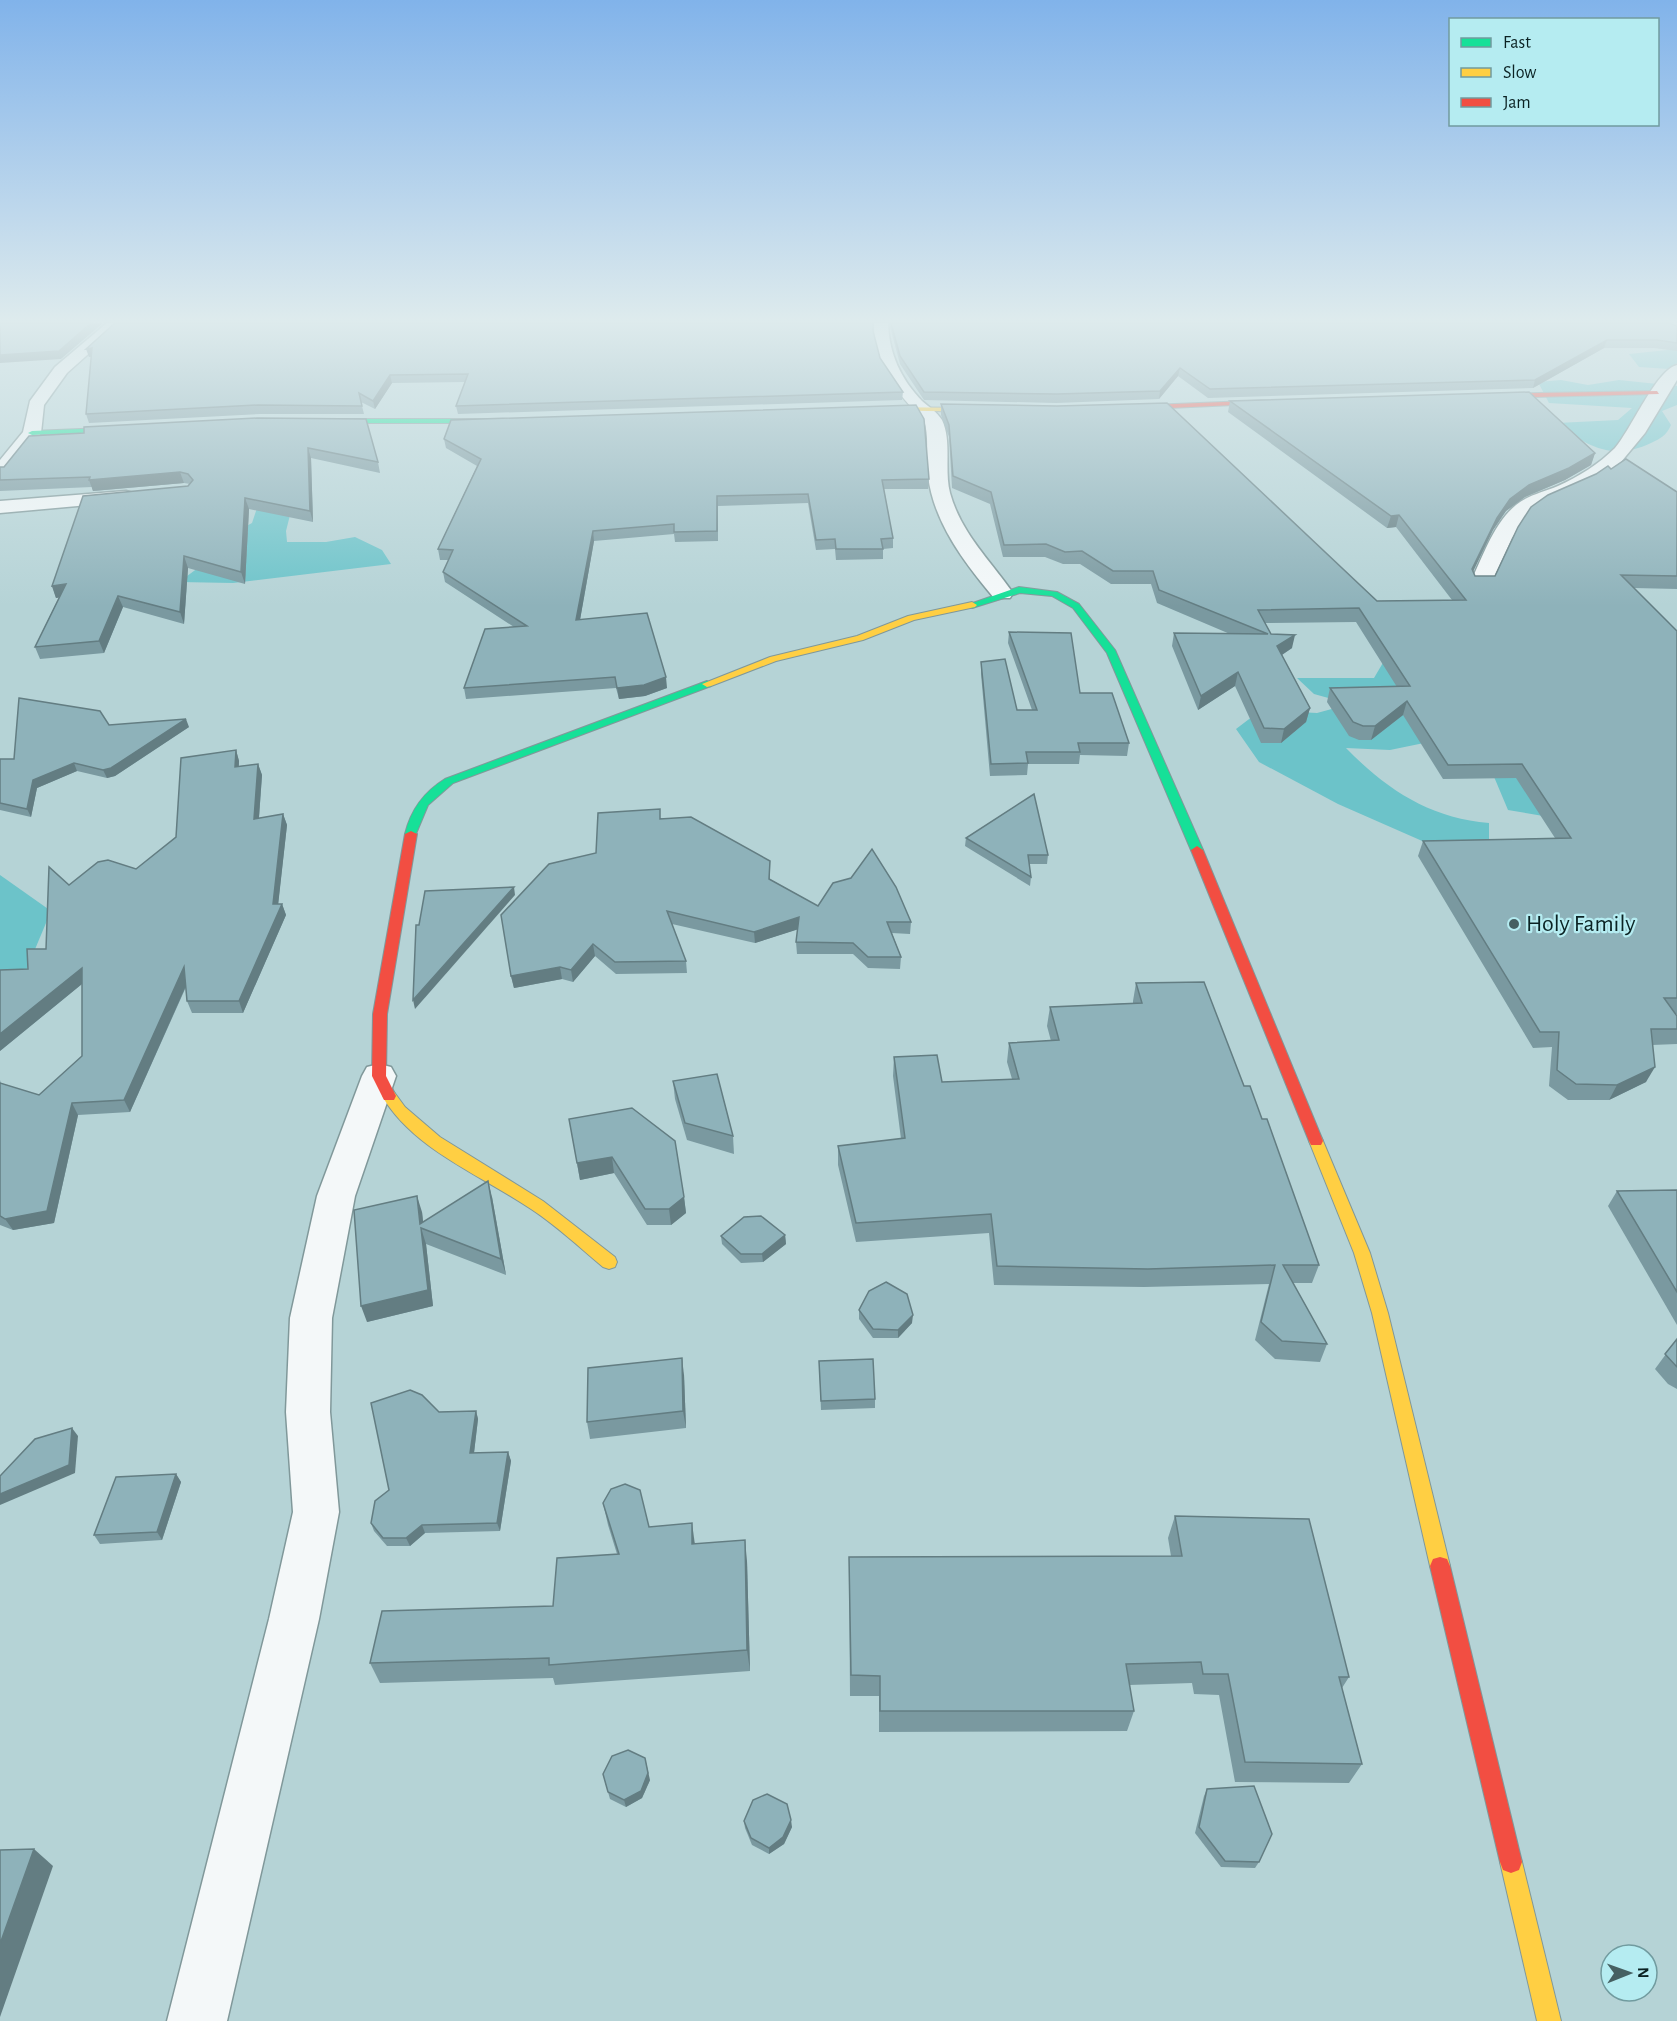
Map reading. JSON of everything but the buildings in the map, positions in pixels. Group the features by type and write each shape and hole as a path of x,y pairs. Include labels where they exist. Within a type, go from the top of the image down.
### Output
{"street":[{"path":"0,472 33,433 35,417"},
{"path":"930,417 933,420 936,473 946,512 976,563 1002,593"},
{"path":"1481,583 1504,534 1518,513 1570,488 1604,468 1631,439 1646,417"},
{"path":"304,421 512,420"},
{"path":"33,433 148,428"},
{"path":"0,507 144,496"},
{"path":"197,2021 294,1619 316,1512 308,1412 311,1318 336,1196 379,1076 380,1014 413,824 422,804 431,792 449,781 773,659 818,646 860,638 911,618 972,605 1002,593 1031,591 1066,598 1076,606 1112,652 1197,849 1362,1253 1383,1324 1549,2021"},
{"path":"379,1076 396,1107 431,1137 539,1206 609,1262"}],"shaded area":[{"path":"1621,417 1666,417 1671,425 1667,432 1651,443 1624,451 1612,451 1590,445 1557,423 1618,420"},
{"path":"292,507 286,531 287,542 326,542 355,537 382,550 391,564 233,583 179,582 206,562 224,538 252,523 257,508"},
{"path":"1434,653 1555,818 1508,810 1484,753 1424,743 1390,750 1346,748 1377,777 1411,799 1448,815 1489,823 1489,845 1445,851 1338,804 1259,762 1236,729 1261,710 1317,713 1350,704 1314,694 1297,678 1374,678 1384,661"},
{"path":"0,875 51,911 23,978 0,1008"}],"traffic: fast":[{"path":"322,421 495,421"},
{"path":"32,433 130,429"},
{"path":"972,605 1019,590 1054,594 1076,606 1112,652 1197,850"},
{"path":"411,834 416,817 424,803 434,791 449,781 707,684"}],"traffic: slow":[{"path":"707,684 773,659 860,638 911,618 972,605"},
{"path":"389,1096 415,1126 456,1155 537,1205 609,1262"},
{"path":"1316,1141 1362,1253 1380,1313 1440,1566"},
{"path":"1511,1862 1549,2021"}],"traffic: jam":[{"path":"389,1096 379,1076 380,1014 411,834"},
{"path":"1197,850 1316,1141"},
{"path":"1440,1566 1511,1862"}],"place":[{"name":"Holy Family","path":"1514,924"}]}
